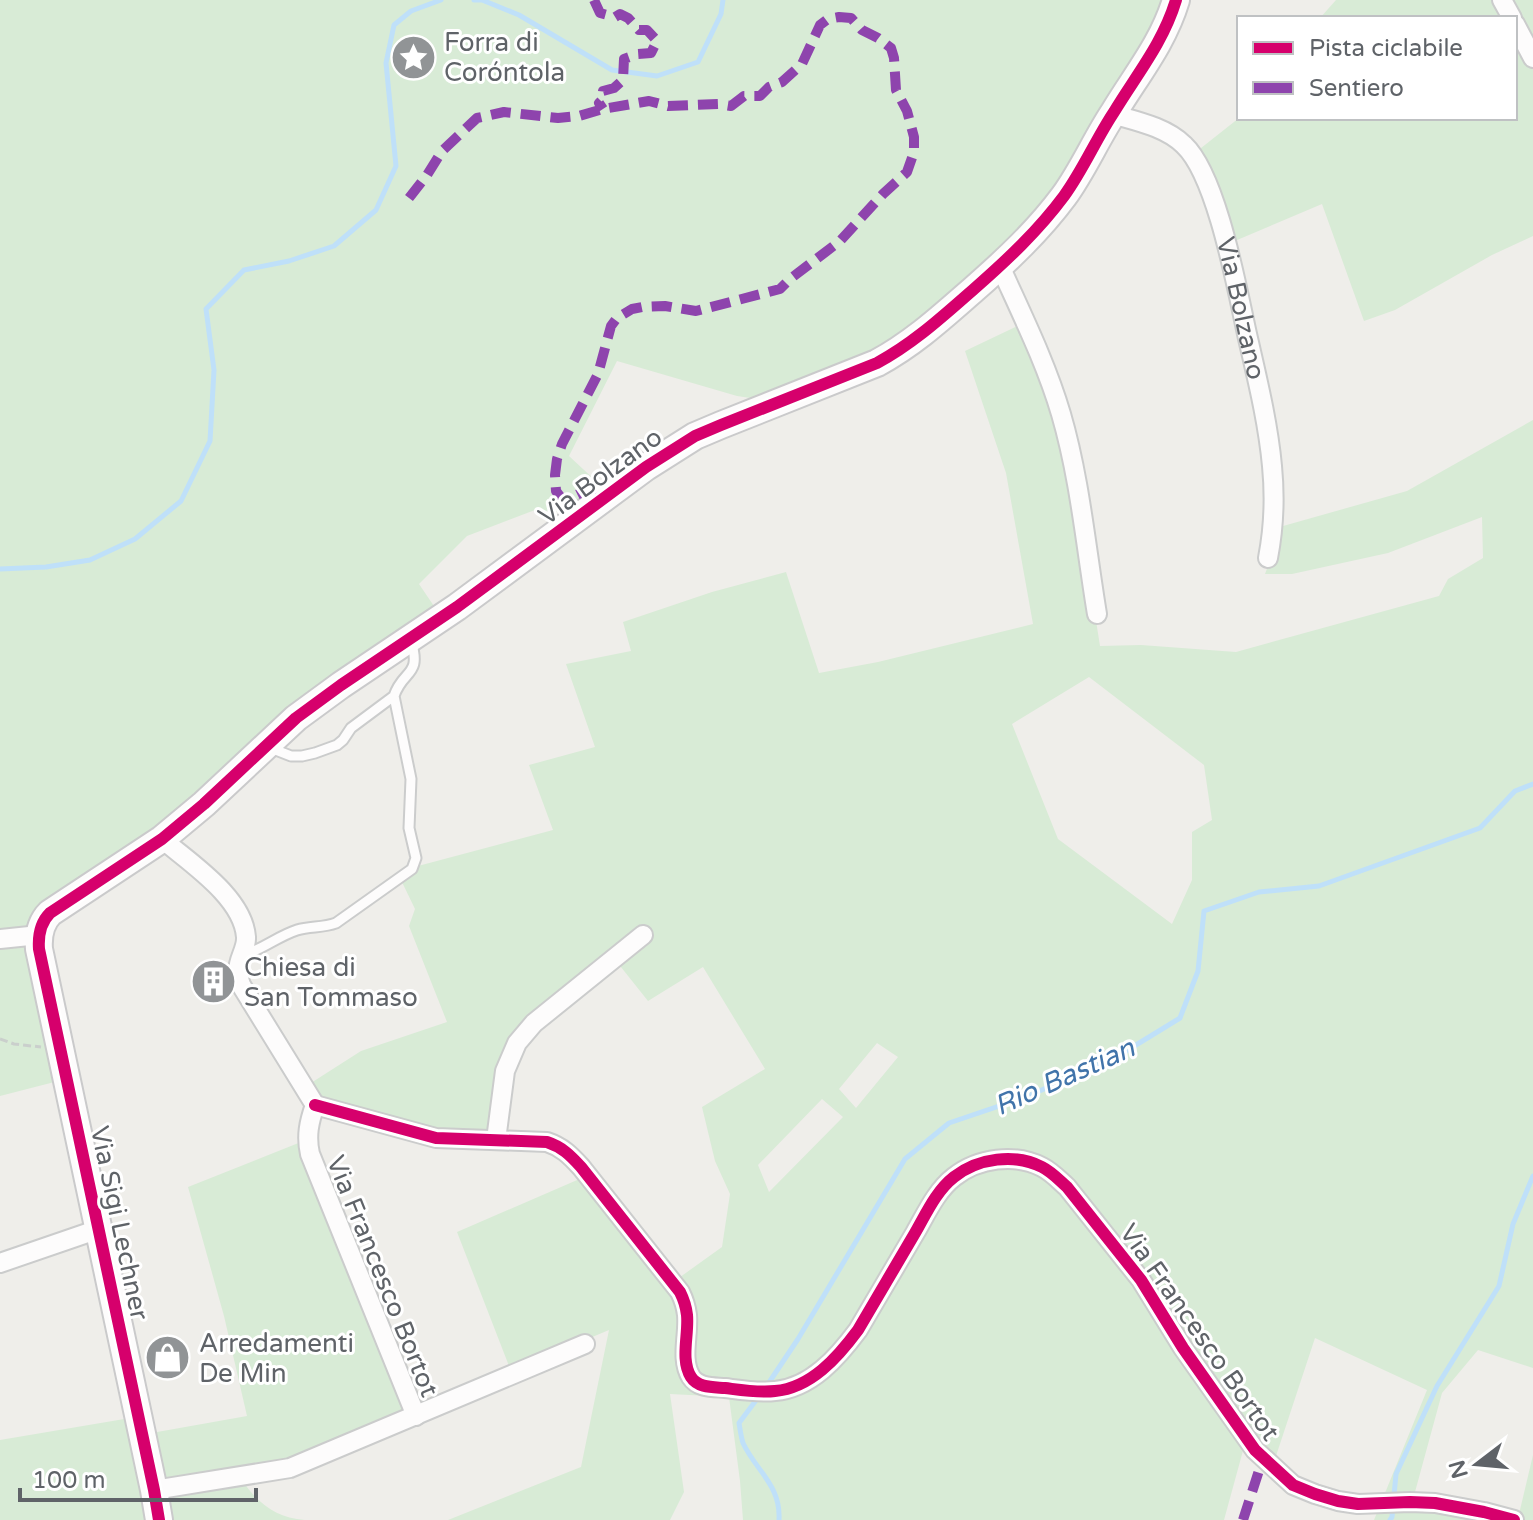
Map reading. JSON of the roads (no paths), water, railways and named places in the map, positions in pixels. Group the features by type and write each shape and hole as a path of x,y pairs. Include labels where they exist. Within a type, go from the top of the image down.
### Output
{"street":[{"name":"Via Bolzano","path":"39,935 44,919 50,913 162,839 296,718 457,607 676,447 721,425 855,373 894,354 926,331 1038,229 1063,197 1159,43 1176,0"},
{"path":"1517,28 1533,58"},
{"name":"Via Bolzano","path":"1112,114 1165,132 1186,146 1212,198 1226,242 1267,428 1274,504 1268,558"},
{"path":"1000,266 1032,336 1062,416 1097,614"},
{"path":"162,839 233,904 246,932 246,945 238,973 241,985 315,1105"},
{"path":"0,939 39,935"},
{"name":"Via Sigi Lechner","path":"39,935 39,949 159,1520"},
{"path":"496,1140 503,1079 517,1043 534,1023 643,935"},
{"name":"Via Francesco Bortot","path":"416,1416 310,1154 308,1130 315,1105 436,1138 547,1142 559,1146 569,1154 680,1292 687,1319 686,1360 693,1380 702,1386 747,1391 773,1392 803,1383 844,1349 936,1197 954,1177 995,1159 1041,1166 1067,1187 1141,1280 1239,1430 1255,1450 1293,1485 1338,1501 1358,1504 1435,1503 1514,1520"},
{"name":"Via Sigi Lechner","path":"0,1263 99,1229"},
{"path":"154,1490 290,1468 585,1344"}],"lane":[{"path":"266,746 291,756 315,753 337,745 351,728 394,696 398,686 412,671 414,653 410,638"},
{"path":"243,955 295,930 336,923 415,865 409,828 411,779 394,696"}],"waterway":[{"path":"0,569 46,567 90,560 135,539 181,501 210,441 214,370 206,309 244,270 289,261 334,246 376,210 396,166 386,63 394,25 411,11 441,0"},
{"path":"474,0 482,0 519,15 612,70 657,76 698,62 721,14 723,0"},
{"name":"Rio Bastian","path":"766,1387 905,1159 949,1123 1026,1097 1118,1056 1180,1018 1198,971 1204,911 1259,892 1319,886 1480,828 1515,791 1533,784"},
{"path":"1390,1520 1396,1474 1437,1386 1499,1286 1513,1224 1533,1176"},
{"name":"Rio Bastian","path":"760,1395 739,1423 743,1443 776,1497 779,1520"}],"place":[{"name":"Forra di Coróntola","path":"413,57"},
{"name":"Chiesa di San Tommaso","path":"213,982"},
{"name":"Arredamenti De Min","path":"168,1358"}]}
